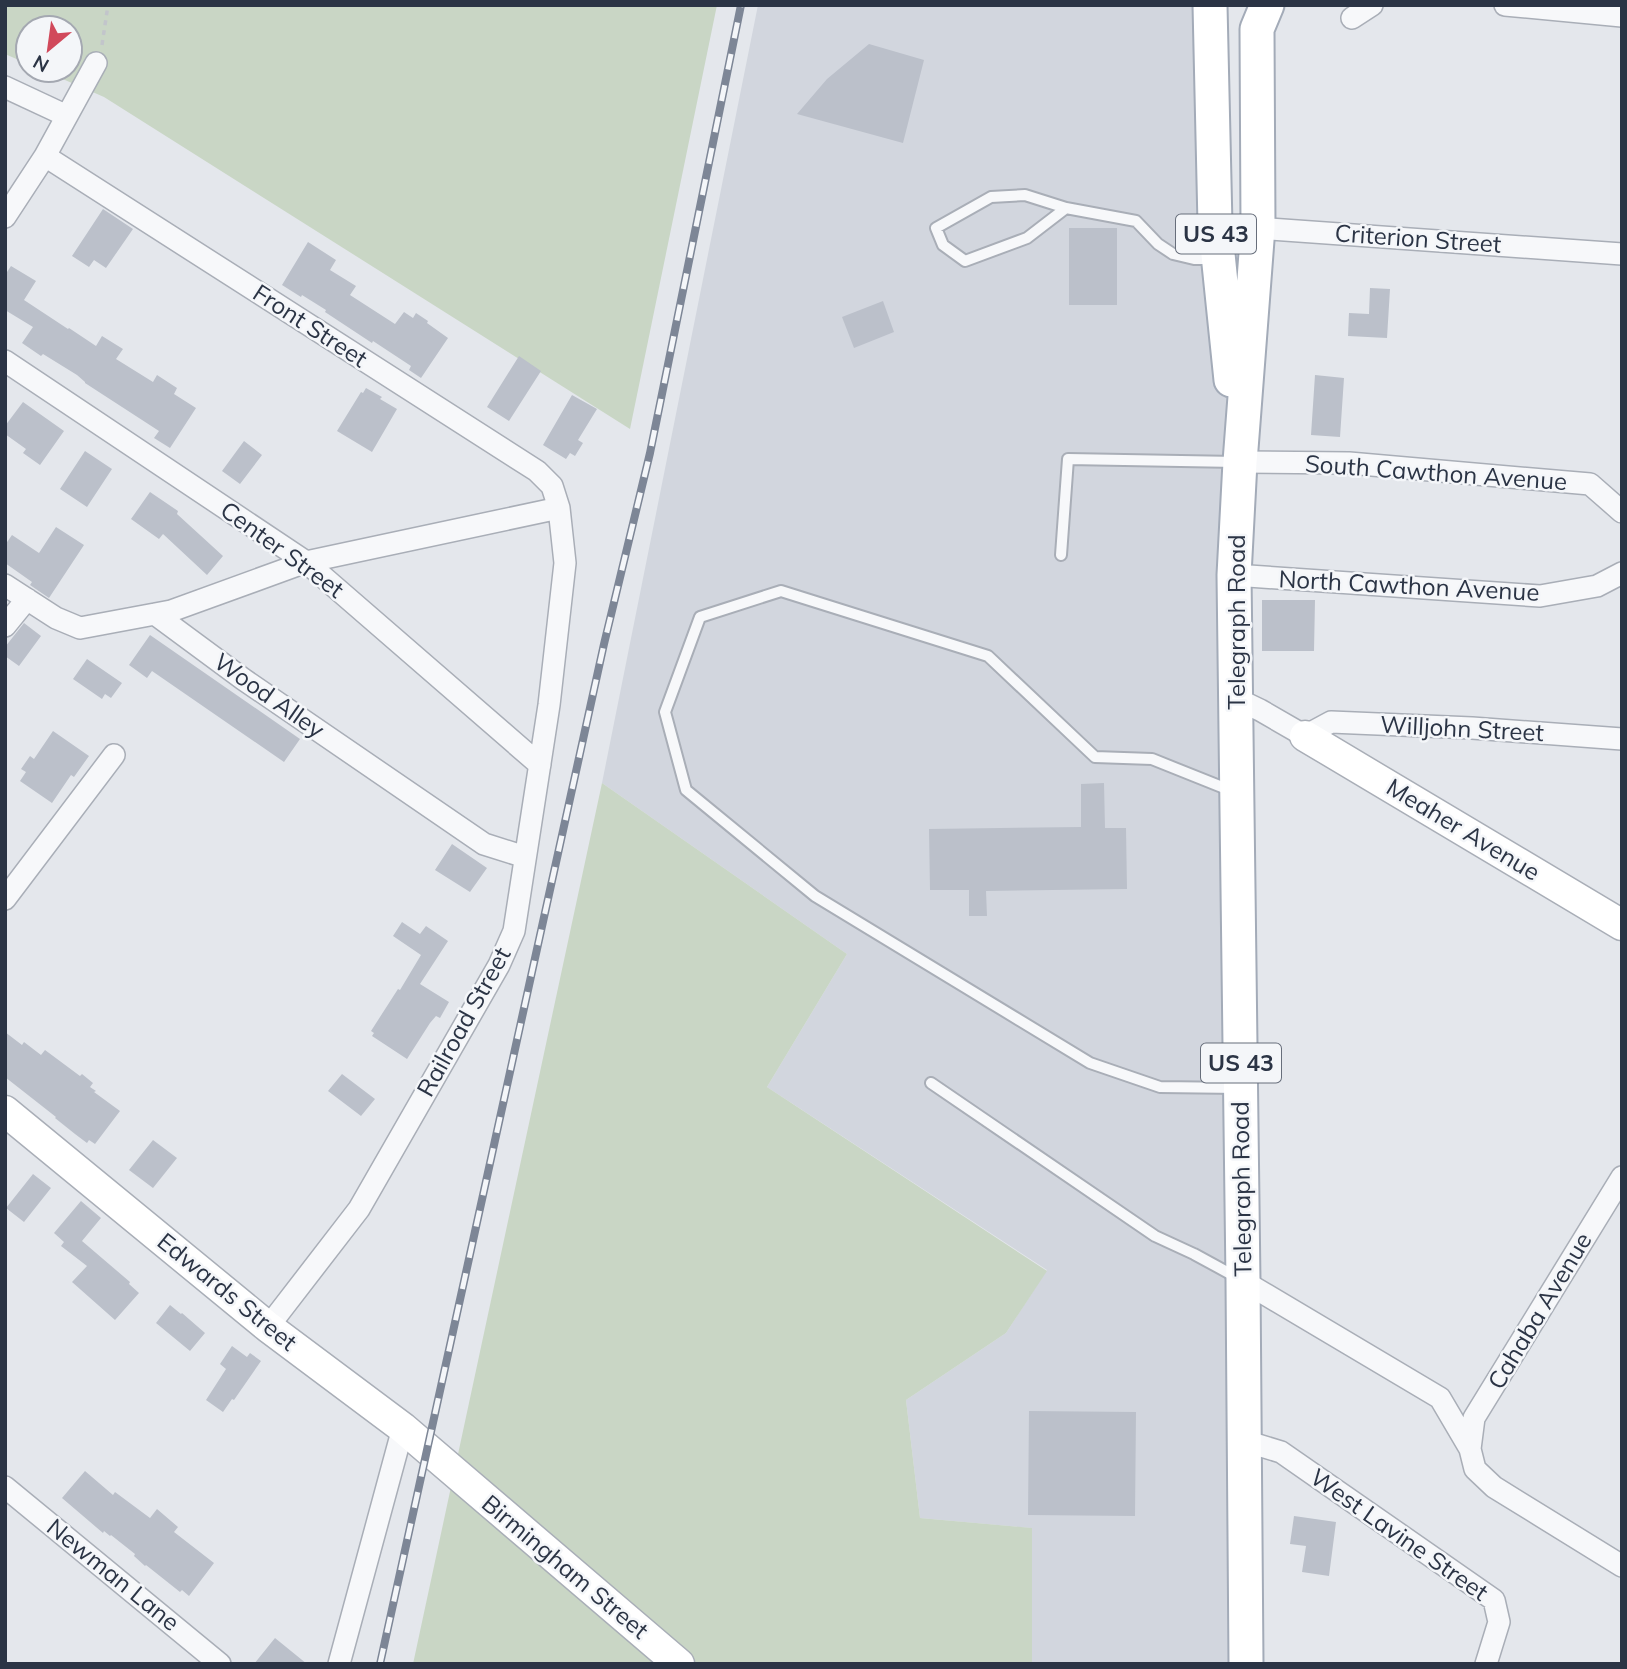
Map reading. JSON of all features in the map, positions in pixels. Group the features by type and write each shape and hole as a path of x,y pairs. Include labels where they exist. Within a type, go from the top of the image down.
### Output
{"main road":[{"name":"Telegraph Road","path":"1210,5 1215,225 1240,462"},
{"name":"Telegraph Road","path":"1246,1664 1244,1281 1234,575 1258,227 1260,13"}],"street":[{"path":"1352,18 1372,5"},
{"path":"1505,5 1622,16"},
{"path":"5,217 45,156 96,63"},
{"path":"5,86 67,116"},
{"name":"Front Street","path":"45,156 537,471 552,486 559,508"},
{"name":"Criterion Street","path":"1215,225 1622,254"},
{"name":"Center Street","path":"5,361 306,562 540,765"},
{"name":"South Cawthon Avenue","path":"1240,462 1349,463 1590,484 1622,512"},
{"path":"5,585 56,618 80,628 171,611 306,562 559,508"},
{"name":"Railroad Street","path":"268,1327 359,1209 499,965 514,931 549,705 565,563 559,508"},
{"name":"North Cawthon Avenue","path":"1234,575 1540,596 1597,586 1622,573"},
{"path":"5,626 27,599"},
{"name":"Wood Alley","path":"155,614 243,679 484,844 525,857"},
{"path":"1237,699 1260,709 1305,736"},
{"name":"Willjohn Street","path":"1305,736 1331,722 1472,728 1622,739"},
{"name":"Meaher Avenue","path":"1305,736 1622,925"},
{"path":"5,899 114,755"},
{"name":"Edwards Street","path":"5,1111 268,1327 402,1428 451,1470"},
{"name":"Cahaba Avenue","path":"1470,1449 1474,1418 1622,1177"},
{"path":"1244,1281 1474,1418"},
{"path":"1440,1398 1470,1449 1475,1469 1494,1487 1622,1566"},
{"path":"339,1664 402,1428"},
{"name":"West Lavine Street","path":"1245,1441 1281,1452 1494,1600 1499,1622 1486,1664"},
{"name":"Birmingham Street","path":"451,1470 679,1664"},
{"name":"Newman Lane","path":"5,1487 220,1664"}],"lane":[{"path":"1066,208 1027,238 965,261 943,245 936,229 991,197 1025,195 1066,208 1136,221 1158,244 1173,254 1194,259 1219,259"},
{"path":"1061,555 1068,459 1240,462"},
{"path":"1238,793 1152,759 1095,757 988,656 781,591 700,617 665,712 686,790 816,896 1090,1063 1160,1087 1241,1088"},
{"path":"931,1083 1155,1236 1244,1281"}],"path":[{"path":"96,63 104,40 108,5"}],"shaded area":[{"path":"758,5 1228,5 1233,1664 1032,1664 1031,1528 920,1518 906,1400 1006,1333 1047,1270 767,1087 847,954 602,783"}],"green space":[{"path":"5,5 717,5 630,429 104,97 74,84 84,84 84,14 14,14 14,58 5,54"},
{"path":"602,783 847,954 767,1087 1047,1271 1006,1333 906,1400 920,1518 1032,1528 1032,1664 413,1664"}],"building":[{"path":"869,44 924,60 903,143 797,114 827,79"},
{"path":"103,209 133,229 106,268 94,260 89,267 72,256"},
{"path":"1069,228 1117,228 1117,305 1069,305"},
{"path":"308,242 336,260 330,270 356,286 350,295 395,324 404,312 413,318 416,313 448,338 421,378 409,370 411,366 373,341 372,343 325,312 326,310 282,285"},
{"path":"11,266 36,281 24,300 96,346 102,336 123,349 116,359 153,382 157,375 177,388 174,394 196,408 170,448 154,438 159,431 77,375 22,343 33,327 5,310 5,275"},
{"path":"1370,288 1390,289 1387,338 1348,336 1349,313 1369,314"},
{"path":"883,301 894,332 854,348 842,317"},
{"path":"519,356 541,371 509,421 487,407"},
{"path":"1315,375 1344,378 1340,437 1311,435"},
{"path":"366,388 397,409 372,452 337,431"},
{"path":"572,395 597,409 578,440 583,443 575,456 570,453 566,459 543,445"},
{"path":"23,402 64,431 40,465 23,453 26,449 5,434 5,426"},
{"path":"244,441 262,455 240,484 222,471"},
{"path":"85,451 112,469 87,507 60,489"},
{"path":"150,492 178,511 177,514 223,556 207,575 163,534 159,539 131,519"},
{"path":"56,527 84,545 49,598 5,563 5,545 12,535 39,553"},
{"path":"1262,600 1315,600 1314,651 1262,651"},
{"path":"24,623 41,636 19,666 5,656 5,647"},
{"path":"150,635 300,739 284,762 152,671 147,678 129,665"},
{"path":"87,659 122,683 111,698 105,694 102,699 73,679"},
{"path":"53,731 89,756 74,777 71,775 52,803 20,781 26,772 21,769 30,756 34,759"},
{"path":"1104,783 1105,828 1126,828 1127,889 986,891 987,916 969,916 969,890 930,890 929,829 1081,827 1081,784"},
{"path":"452,844 487,868 470,892 435,870"},
{"path":"402,922 420,934 426,926 448,941 420,984 449,1002 440,1018 436,1016 430,1023 407,1059 372,1036 374,1033 371,1031 421,955 393,936"},
{"path":"5,1032 41,1055 45,1050 80,1076 82,1074 93,1083 90,1087 96,1091 94,1092 120,1111 95,1144 89,1140 87,1143 5,1077"},
{"path":"342,1074 375,1099 361,1116 328,1091"},
{"path":"153,1140 177,1158 153,1188 129,1170"},
{"path":"33,1174 51,1188 24,1222 6,1208"},
{"path":"81,1201 101,1218 82,1241 139,1293 115,1320 72,1282 87,1266 61,1246 64,1242 54,1233"},
{"path":"170,1305 205,1333 190,1351 156,1323"},
{"path":"232,1346 247,1357 250,1353 261,1361 223,1412 206,1400 226,1369 220,1364"},
{"path":"1029,1411 1136,1412 1135,1516 1028,1515"},
{"path":"85,1471 113,1495 115,1492 150,1518 157,1509 178,1527 174,1532 214,1563 189,1596 145,1566 135,1554 111,1535 104,1531 103,1533 62,1498"},
{"path":"1294,1516 1336,1522 1329,1576 1302,1572 1306,1546 1290,1544"},
{"path":"275,1638 307,1664 254,1664"}],"railway":[{"path":"380,1664 604,644 650,453 741,5"}]}
